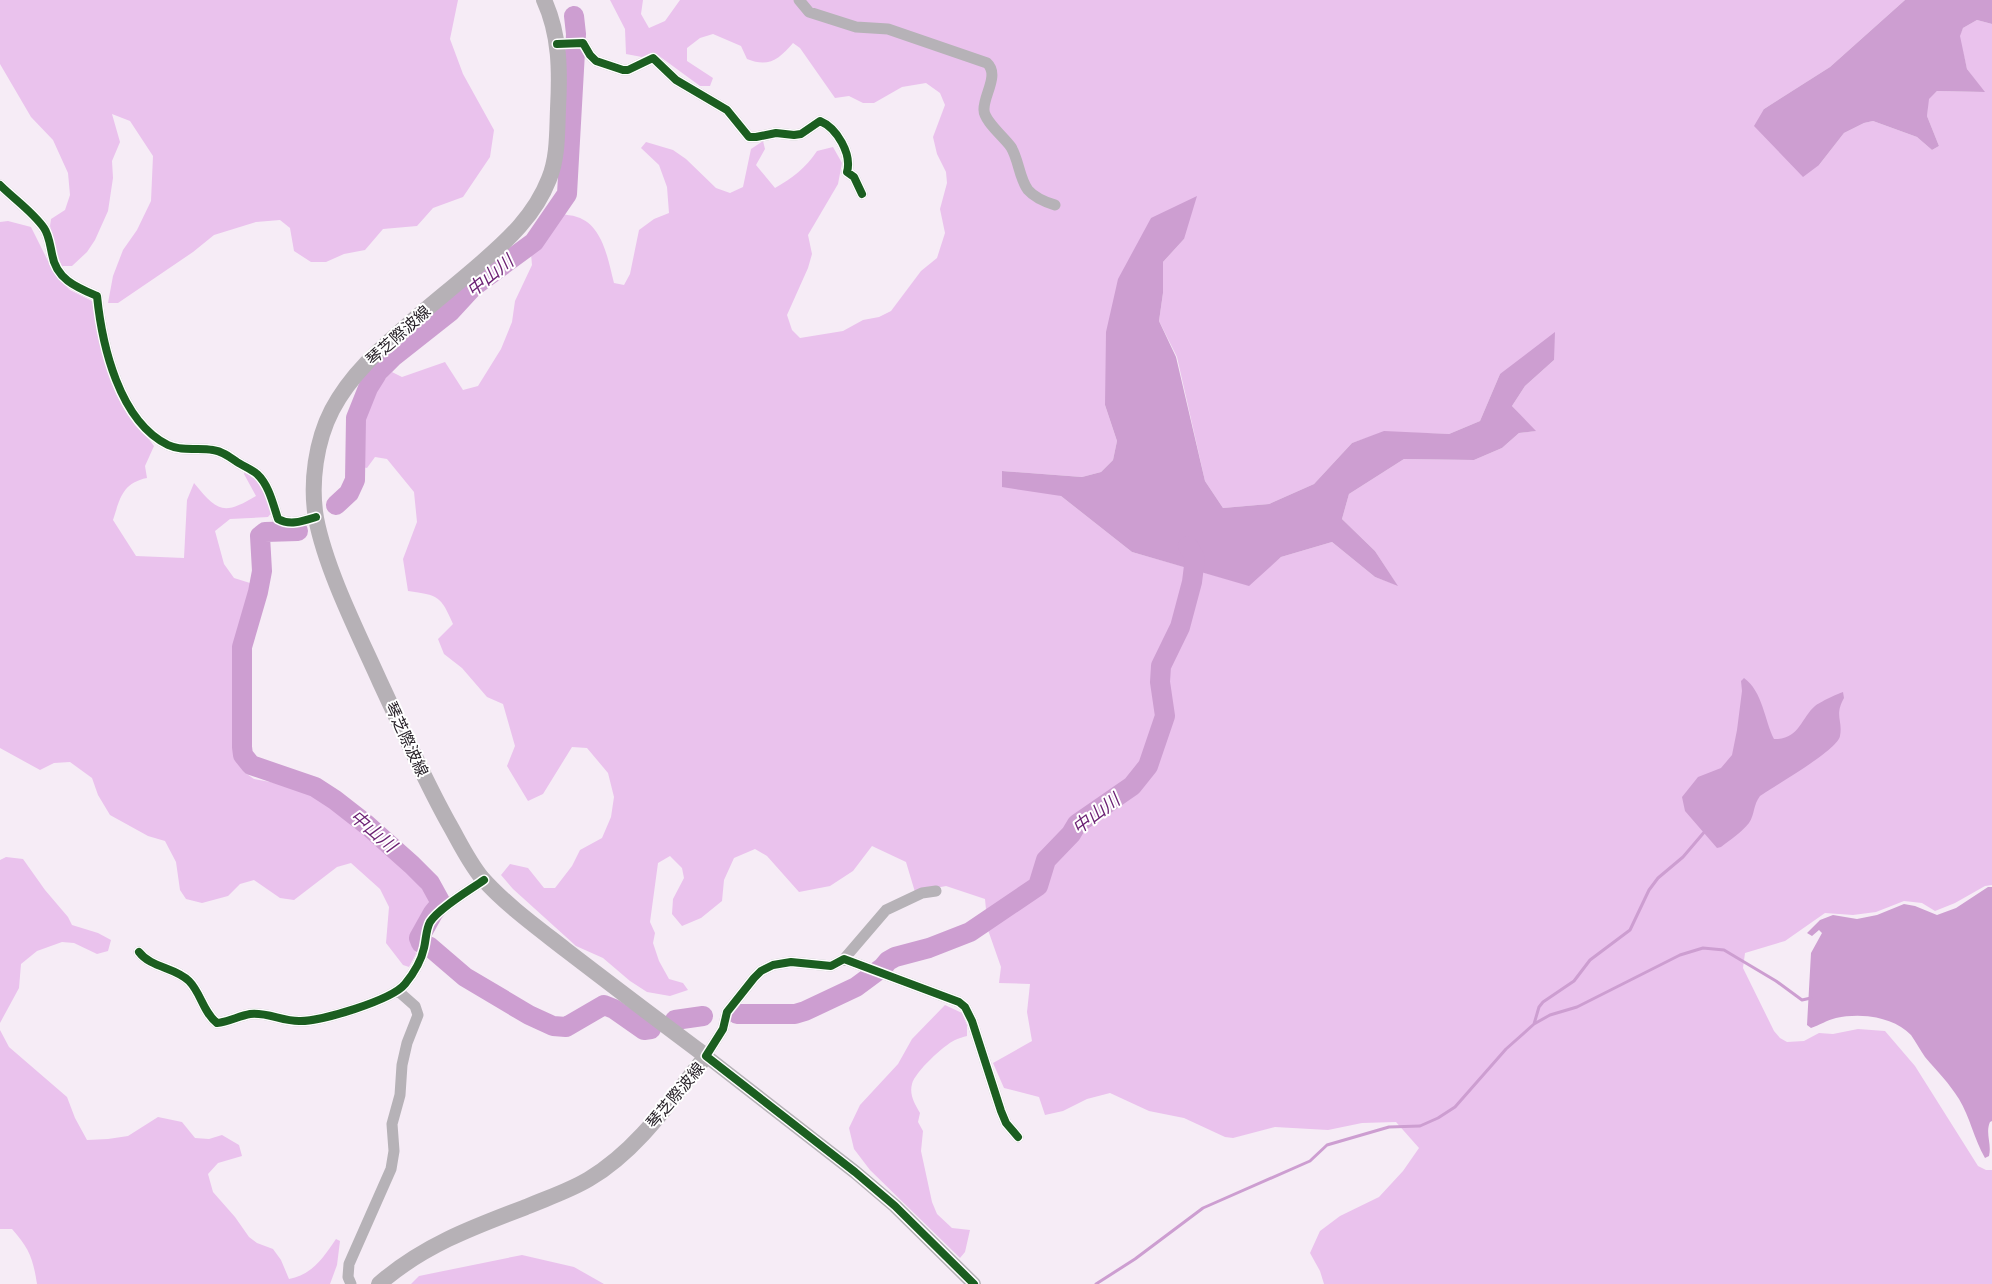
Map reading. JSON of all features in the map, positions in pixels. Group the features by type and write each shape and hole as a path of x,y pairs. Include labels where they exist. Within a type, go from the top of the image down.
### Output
{"main road":[{"name":"琴芝際波線","path":"379,1284 412,1258 432,1246 458,1233 567,1190 604,1169 634,1143 706,1056 539,929 484,880 471,863 439,807 395,714 342,593 330,563 316,517 315,479 320,444 332,410 353,378 382,347 515,232 533,211 550,178 555,161 560,84 554,26 544,0"}],"street":[{"path":"799,0 809,12 856,26 888,29 991,66 993,73 984,110 986,118 1010,146 1028,190 1038,198 1055,204"},
{"path":"557,44 583,42 590,56 596,61 622,70 628,70 653,58 676,80 727,110 749,137 776,133 801,134 820,121 835,133 846,150 848,159 847,172 854,178 862,194"},
{"path":"0,185 46,230 55,264 64,280 97,296 99,320 106,354 131,410 149,433 170,446 180,449 214,450 225,454 257,474 271,497 278,519 300,522 316,517"},
{"path":"139,952 144,959 188,980 194,987 206,1012 217,1023 250,1014 289,1021 320,1019 384,998 398,991 420,961 429,924 436,914 484,880"},
{"path":"936,892 922,893 886,910 844,959 832,966 790,962 773,965 761,972 727,1012 724,1029 706,1056 855,1172 894,1206 974,1284"},
{"path":"844,959 959,1002 965,1007 972,1021 1001,1111 1006,1122 1018,1137"},
{"path":"351,1284 348,1277 349,1264 391,1169 394,1151 392,1124 400,1095 402,1066 407,1043 418,1015 415,1006 398,991"}],"shaded area":[{"path":"0,0 458,0 450,39 463,74 494,130 490,157 463,197 433,208 417,226 383,229 365,250 344,254 326,262 311,262 294,251 290,228 280,220 256,222 214,235 193,252 118,303 108,303 113,276 123,250 137,230 151,201 153,156 130,121 112,114 120,142 112,161 113,178 108,211 95,240 87,252 72,266 61,266 50,226 51,219 65,210 70,195 68,173 53,140 31,117 0,64"},
{"path":"610,0 643,0 641,14 649,28 665,21 680,0 1905,0 1830,67 1764,109 1819,165 1844,133 1864,123 1873,121 1917,137 1932,150 1939,146 1927,116 1928,99 1937,91 1984,92 1967,69 1959,36 1963,28 1977,20 1992,24 1992,885 1985,886 1955,903 1935,911 1922,903 1904,901 1876,912 1853,915 1825,913 1785,941 1745,953 1743,968 1774,1031 1787,1042 1804,1041 1819,1033 1833,1034 1858,1029 1885,1031 1915,1066 1978,1166 1986,1170 1992,1170 1992,1284 1324,1284 1320,1271 1310,1253 1320,1231 1340,1216 1379,1197 1403,1171 1419,1148 1396,1122 1362,1123 1328,1130 1275,1127 1233,1138 1225,1137 1184,1118 1149,1111 1110,1093 1087,1099 1063,1111 1045,1115 1039,1097 1004,1088 993,1063 1032,1041 1027,1012 1030,984 999,983 1001,967 988,930 985,899 946,886 915,892 906,862 872,846 853,871 830,886 799,892 767,856 755,849 734,858 724,880 722,901 701,918 682,926 672,914 673,899 684,878 682,868 670,856 658,863 650,922 655,933 653,943 659,961 669,979 683,983 688,990 670,996 647,992 630,981 603,958 576,946 513,889 501,875 510,864 528,868 544,888 555,888 572,866 580,850 602,838 611,817 614,797 608,773 587,748 572,747 543,794 528,801 507,766 515,746 503,704 487,697 462,668 444,654 438,639 453,624 441,602 426,594 408,591 403,559 417,522 414,492 387,459 375,457 367,468 361,467 362,416 375,390 392,372 402,377 445,362 463,390 478,386 501,349 512,322 515,301 532,265 531,254 545,240 561,214 577,217 593,227 599,235 607,254 614,283 624,285 630,274 639,230 654,219 669,213 667,187 659,165 641,148 646,142 673,150 686,159 716,188 730,193 743,187 751,149 763,141 765,149 756,165 775,188 798,172 817,151 833,147 842,163 838,184 808,235 812,254 808,268 787,315 792,330 800,338 843,331 863,320 879,317 891,311 921,271 937,258 945,233 940,209 947,183 946,172 937,154 933,137 945,105 940,93 926,83 902,87 874,103 863,103 849,96 835,98 800,48 793,43 783,54 773,60 762,63 747,59 741,46 713,34 700,38 687,48 687,61 713,78 710,86 700,86 655,53 642,57 626,54 625,29","holes":["1151,218 1184,239 1163,262 1163,293 1159,321 1177,357 1205,481 1223,508 1269,504 1314,484 1352,443 1384,432 1449,434 1480,421 1500,374 1554,360 1525,386 1512,406 1535,431 1519,433 1502,448 1474,460 1404,459 1349,494 1342,519 1375,551 1397,585 1375,577 1332,542 1281,557 1248,585 1132,552 1061,496 1002,471 1082,477 1101,472 1113,460 1117,441 1105,405"]},
{"path":"1905,0 1992,0 1992,24 1977,20 1963,28 1960,36 1967,69 1985,92 1937,91 1929,99 1927,116 1939,146 1932,150 1917,137 1873,121 1864,123 1844,133 1819,165 1803,177 1754,126 1764,109 1830,67"},
{"path":"1197,196 1184,239 1163,262 1163,293 1159,321 1176,357 1205,481 1223,508 1269,504 1314,484 1352,443 1384,431 1449,434 1480,421 1500,374 1555,332 1554,360 1525,386 1512,406 1536,431 1519,433 1502,448 1474,460 1404,459 1349,494 1342,519 1375,551 1398,586 1375,577 1332,542 1281,557 1249,586 1132,552 1061,496 1002,487 1002,471 1082,477 1101,472 1113,460 1117,441 1105,405 1106,332 1118,279 1151,218"},
{"path":"8,221 31,227 55,275 70,290 92,301 100,341 136,422 154,446 145,466 147,478 139,480 127,488 120,499 113,520 136,556 184,558 187,500 194,483 215,505 221,508 228,508 256,496 244,474 247,461 268,479 277,506 268,517 230,519 215,531 224,564 234,578 250,583 251,601 239,637 234,727 235,755 244,772 254,779 292,786 320,798 351,819 403,867 430,898 426,913 414,927 413,936 416,954 409,967 403,965 386,943 389,907 380,889 351,863 337,867 294,900 280,898 254,880 240,884 228,896 202,903 186,899 180,890 176,862 165,841 148,836 110,815 98,795 92,778 70,762 54,763 40,770 0,748 0,222"},
{"path":"1744,678 1759,698 1774,739 1789,736 1799,727 1815,706 1843,692 1844,698 1839,714 1840,736 1829,750 1805,768 1760,796 1749,823 1736,836 1717,848 1685,811 1682,797 1698,777 1721,768 1732,755 1742,691 1741,681"},
{"path":"6,857 23,859 45,890 68,917 72,925 98,933 111,940 108,951 97,954 74,943 62,942 37,951 21,964 19,988 0,1023 0,860"},
{"path":"1988,887 1992,887 1992,1121 1988,1130 1989,1156 1985,1158 1959,1099 1925,1057 1911,1035 1904,1029 1886,1020 1866,1016 1836,1018 1811,1028 1807,1025 1811,953 1822,933 1819,930 1812,936 1807,933 1820,920 1833,915 1857,919 1877,915 1904,904 1915,906 1937,915 1956,908"},
{"path":"945,1005 962,1013 967,1025 967,1036 950,1043 931,1059 914,1079 911,1092 920,1113 918,1122 923,1131 921,1151 932,1202 937,1214 952,1228 970,1230 965,1252 960,1258 870,1170 854,1149 849,1128 860,1105 898,1064 912,1039"},
{"path":"0,1030 9,1047 67,1097 75,1118 87,1140 128,1136 158,1117 182,1122 195,1138 209,1139 222,1135 239,1145 242,1156 218,1163 208,1174 213,1192 235,1217 249,1237 257,1243 273,1249 281,1260 289,1279 311,1269 322,1259 336,1239 340,1241 337,1265 330,1284 37,1284 32,1260 23,1242 12,1229 0,1229"},
{"path":"522,1255 574,1267 604,1284 411,1284 419,1276"}],"waterway":[{"name":"中山川","path":"336,505 349,493 355,480 356,418 368,388 378,372 393,357 450,312 473,287 534,242 567,194 576,34 574,16"},
{"name":"中山川","path":"298,531 265,532 260,536 262,571 242,647 243,755 251,765 315,787 335,800 367,825 412,865 430,883 441,903 419,938 421,943 430,947 465,977 529,1015 553,1026 566,1027 604,1005 614,1009 644,1030 651,1029"},
{"name":"中山川","path":"737,1014 795,1014 805,1011 856,987 895,957 929,948 970,932 1038,886 1046,860 1071,834 1077,824 1132,786 1148,766 1165,716 1160,682 1161,666 1180,627 1192,582 1195,558 1188,546"},
{"path":"1534,1024 1539,1007 1543,1002 1574,981 1590,960 1630,930 1649,890 1658,878 1683,857 1706,830"},
{"path":"1096,1284 1135,1259 1203,1208 1310,1161 1327,1145 1389,1127 1420,1126 1438,1118 1455,1107 1506,1049 1534,1024 1550,1015 1577,1007 1680,955 1703,948 1724,950 1776,981 1802,1000 1811,998"},
{"name":"中山川","path":"675,1020 703,1016"}],"cycle path":[{"path":"557,44 583,43 596,61 623,70 628,70 653,58 676,80 727,110 749,137 776,133 801,134 820,121 832,129 842,142 847,157 847,172 854,177 862,194"},
{"path":"0,185 40,222 48,237 54,263 62,276 97,296 103,337 116,380 125,400 151,434 174,447 207,449 226,454 255,472 268,489 278,519 292,522 316,517"},
{"path":"139,952 156,965 177,973 189,981 208,1013 217,1023 250,1014 262,1014 299,1021 323,1018 355,1009 386,997 398,990 405,984 421,958 430,922 447,905 484,880"},
{"path":"974,1284 895,1206 855,1172 706,1056 723,1029 727,1012 761,971 773,965 791,962 831,966 844,959 959,1002 965,1007 972,1021 1001,1111 1006,1123 1018,1137"}]}
